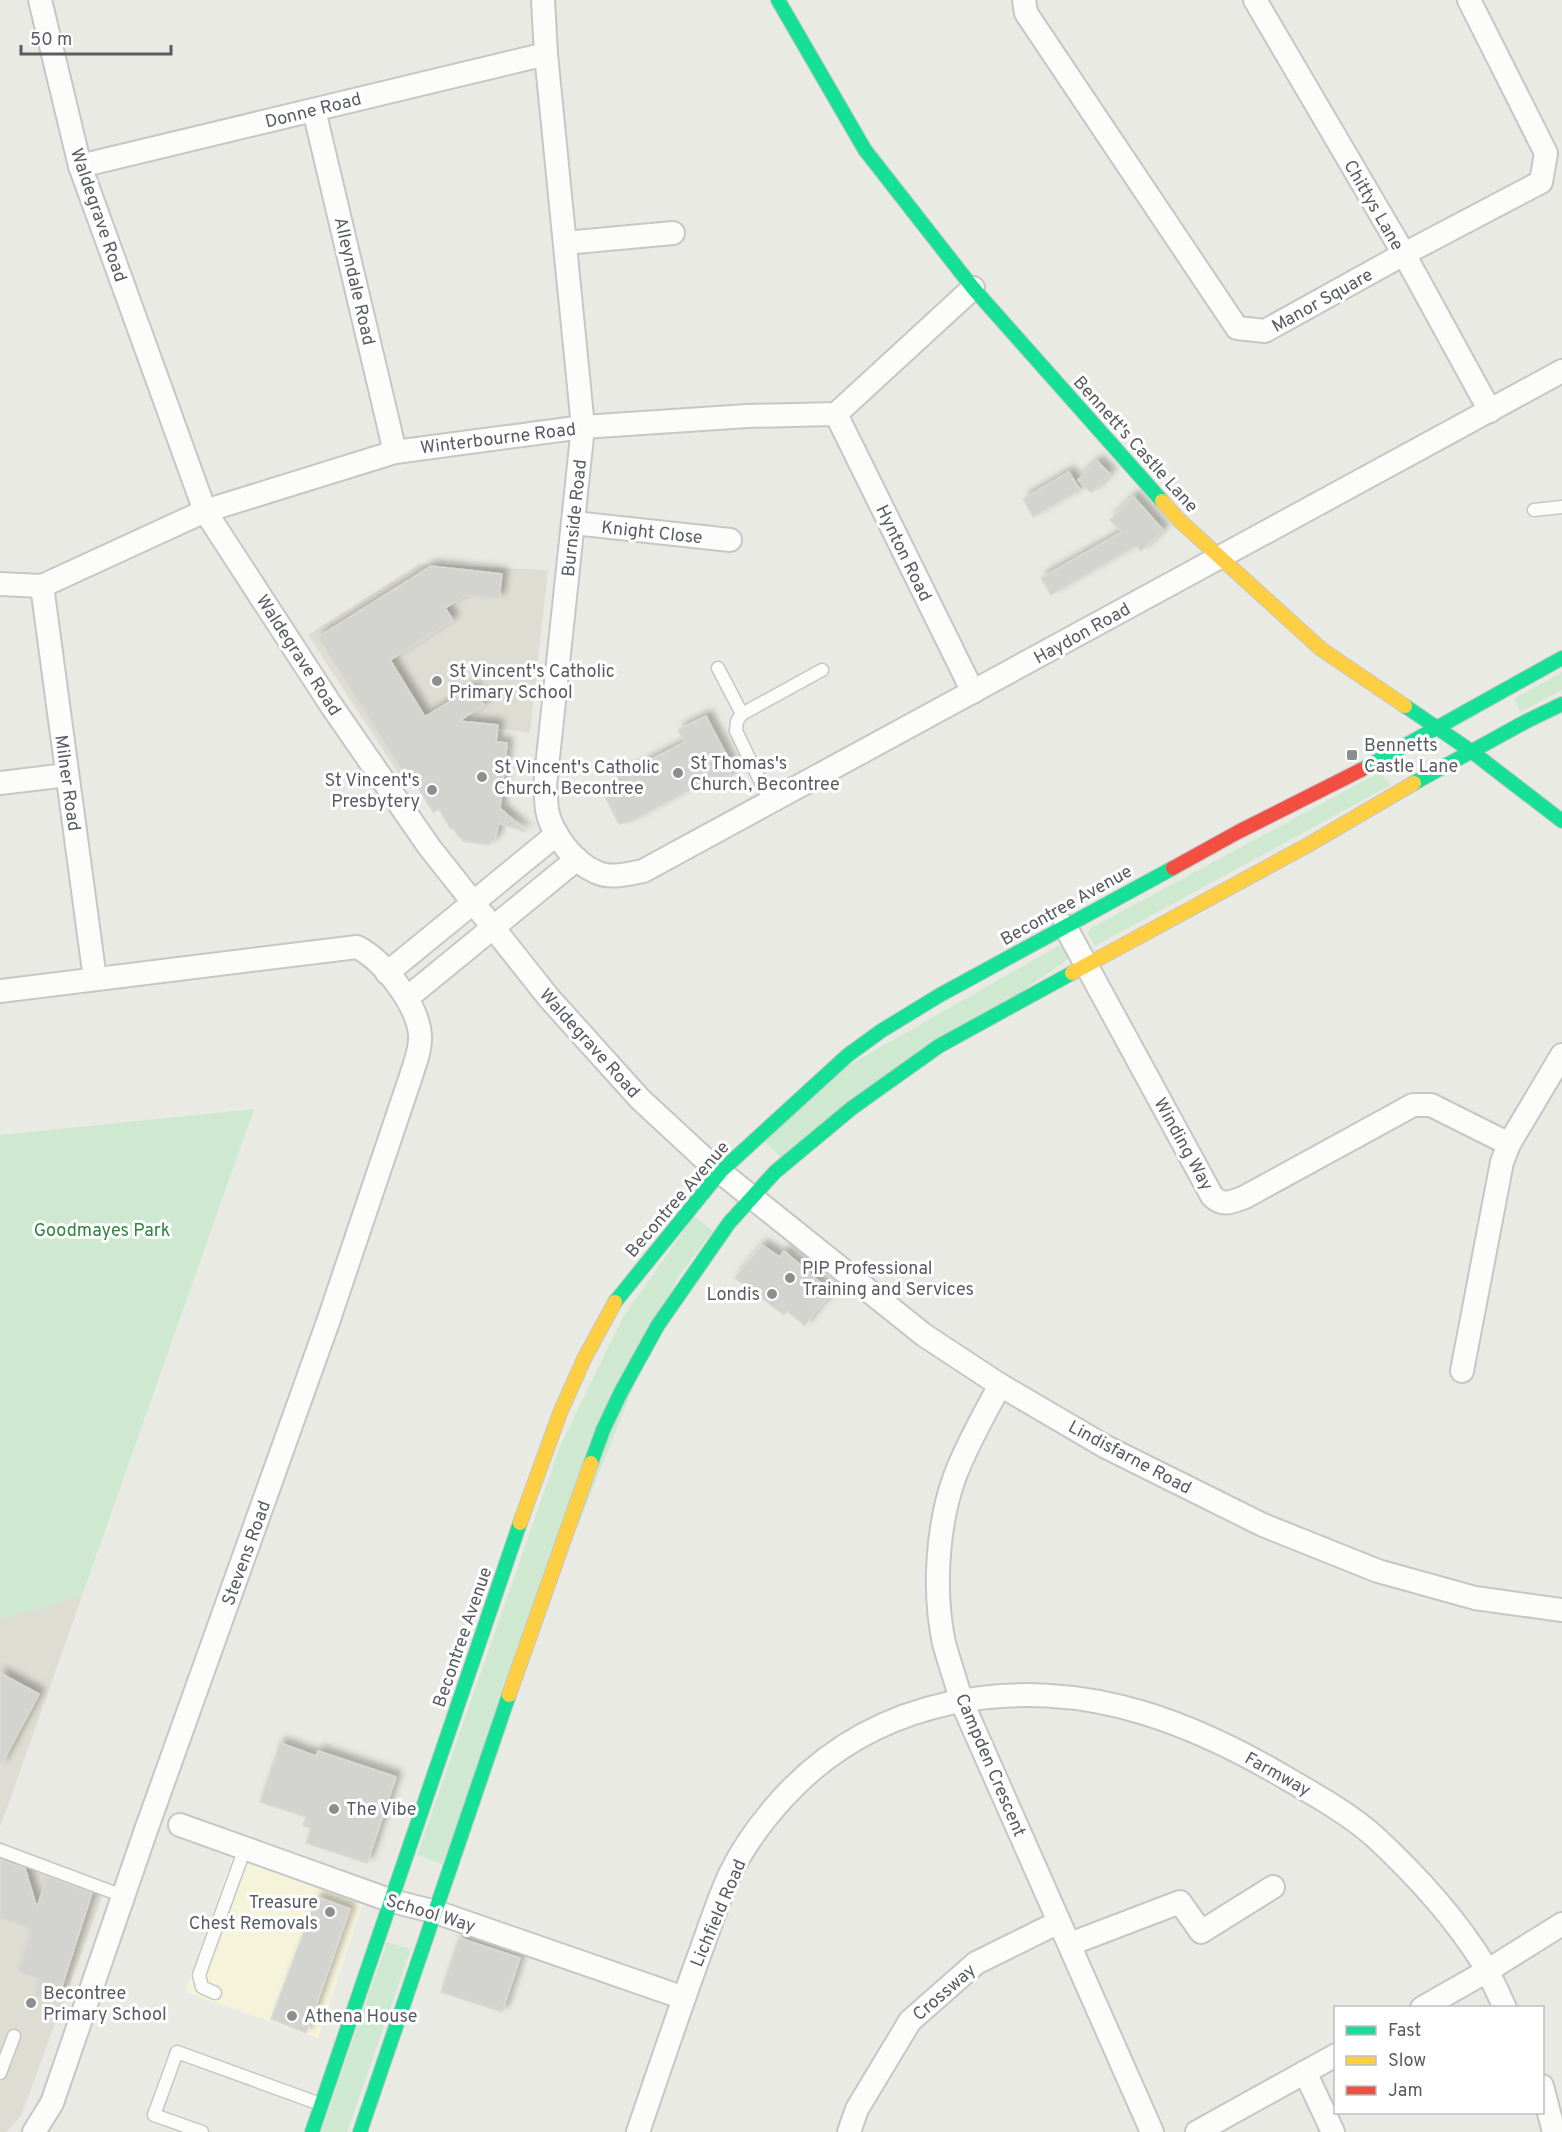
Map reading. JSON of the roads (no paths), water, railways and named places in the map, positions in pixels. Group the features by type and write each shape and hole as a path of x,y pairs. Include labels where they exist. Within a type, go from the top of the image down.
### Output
{"street":[{"name":"Waldegrave Road","path":"40,0 80,166 206,511 331,705 430,848 549,998 640,1099 708,1162 751,1197"},
{"name":"Burnside Road","path":"543,0 546,54 583,427 545,786 547,812 557,834 577,859 597,873"},
{"name":"Bennett's Castle Lane","path":"778,0 865,150 973,288 1179,520 1321,649 1471,751 1562,821"},
{"name":"Manor Square","path":"1024,0 1026,13 1237,328 1265,331 1541,182 1546,153 1468,0"},
{"name":"Chittys Lane","path":"1256,0 1404,254 1490,411"},
{"name":"Donne Road","path":"80,166 546,54"},
{"name":"Alleyndale Road","path":"314,110 396,452"},
{"path":"565,243 674,234"},
{"path":"836,414 973,288"},
{"name":"Haydon Road","path":"597,873 618,876 643,871 1562,371"},
{"name":"Winterbourne Road","path":"0,584 42,586 206,511 396,452 583,427 747,416 836,414"},
{"name":"Hynton Road","path":"836,414 973,692"},
{"name":"Knight Close","path":"574,524 730,540"},
{"name":"Milner Road","path":"42,586 95,980"},
{"name":"Becontree Avenue","path":"312,2132 530,1492 560,1413 584,1359 613,1304 721,1171 825,1074 880,1031 940,995 1238,832 1379,762 1562,658"},
{"path":"360,2132 537,1612 603,1430 658,1325 729,1222 775,1172 852,1108 939,1046 1308,845 1471,751 1562,704"},
{"path":"0,783 67,775"},
{"path":"387,973 557,834"},
{"path":"407,998 577,859"},
{"name":"Winding Way","path":"1065,926 1212,1196 1218,1202 1224,1204 1245,1197 1413,1105 1431,1105 1509,1144"},
{"name":"Stevens Road","path":"0,991 357,947 373,956 407,998 416,1018 420,1036 411,1076 328,1322 123,1896 52,2103 34,2132"},
{"path":"1462,1371 1502,1162 1509,1144 1557,1080 1562,1055"},
{"name":"Lindisfarne Road","path":"751,1197 924,1335 1000,1385 1106,1447 1273,1529 1378,1571 1475,1598 1562,1611"},
{"name":"Campden Crescent","path":"1000,1385 974,1434 955,1477 944,1522 939,1561 938,1596 944,1643 961,1700 1152,2132"},
{"name":"Farmway","path":"961,1700 1009,1694 1092,1701 1144,1713 1194,1732 1258,1761 1371,1833 1433,1894 1487,1971 1504,2006"},
{"name":"Lichfield Road","path":"638,2132 684,1998 731,1872 760,1824 784,1796 819,1764 855,1738 904,1715 961,1700"},
{"name":"School Way","path":"180,1825 392,1901 436,1912 684,1998"},
{"path":"1070,1944 1180,1902 1201,1932 1273,1887"},
{"name":"Crossway","path":"849,2132 857,2109 910,2020 976,1963 1059,1922"},
{"path":"1424,2006 1487,1971 1562,1924"},
{"path":"1197,2132 1334,2056"},
{"path":"1305,2072 1333,2132"},
{"path":"1544,2094 1554,2132"}],"lane":[{"path":"1534,510 1562,507"},
{"path":"718,668 742,714"},
{"path":"770,801 736,731 737,722 742,714 822,670"},
{"path":"215,1993 202,1987 199,1975 245,1848"},
{"path":"0,1850 123,1896"},
{"path":"0,2073 14,2036"},
{"path":"202,2132 154,2115 177,2052 321,2104"}],"place":[{"name":"St Vincent's Catholic Primary School","path":"437,681"},
{"name":"Bennetts Castle Lane","path":"1352,755"},
{"name":"St Thomas's Church, Becontree","path":"678,773"},
{"name":"St Vincent's Catholic Church, Becontree","path":"482,777"},
{"name":"St Vincent's Presbytery","path":"432,790"},
{"name":"PIP Professional Training and Services","path":"790,1278"},
{"name":"Londis","path":"772,1294"},
{"name":"The Vibe","path":"334,1809"},
{"name":"Treasure Chest Removals","path":"330,1912"},
{"name":"Becontree Primary School","path":"31,2003"},
{"name":"Athena House","path":"292,2016"}],"park label":[{"name":"Goodmayes Park","path":"102,1230"}]}
